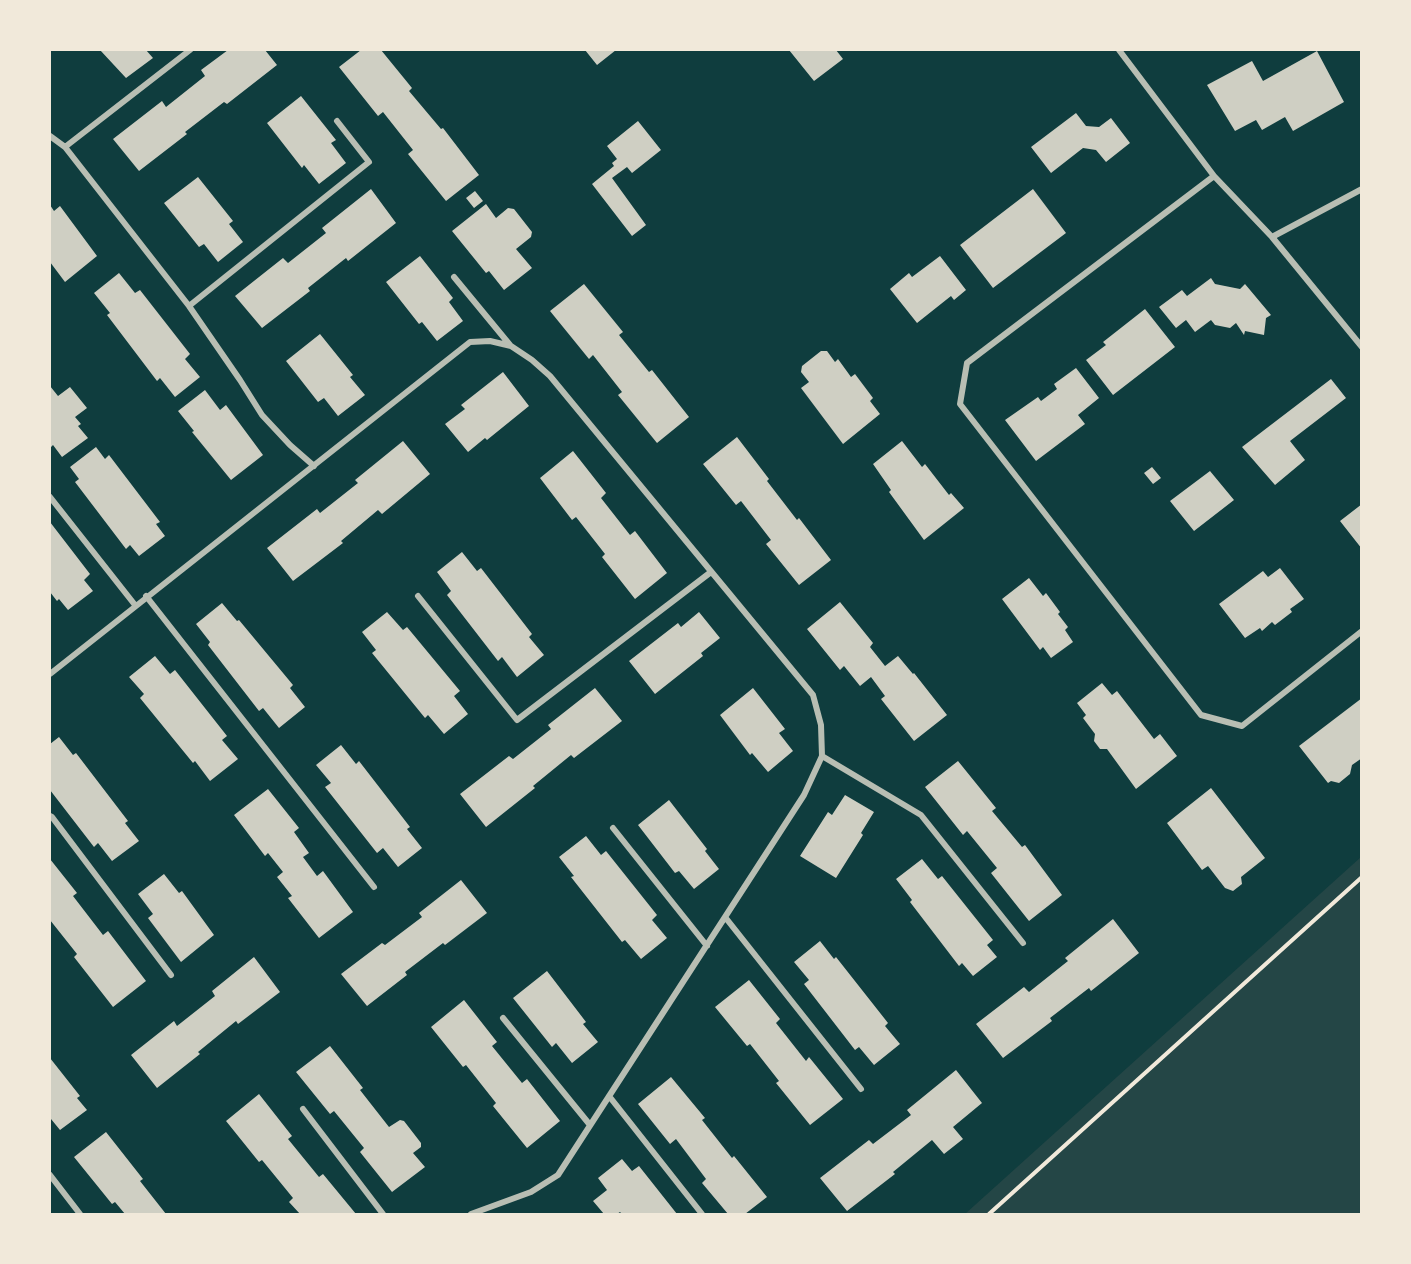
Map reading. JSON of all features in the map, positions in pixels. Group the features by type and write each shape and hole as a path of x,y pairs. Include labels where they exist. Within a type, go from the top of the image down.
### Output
{"street":[{"path":"177,50 182,56"},
{"path":"65,147 190,50"},
{"path":"1119,50 1215,176 1272,237 1362,347"},
{"path":"189,306 369,162 337,121"},
{"path":"50,136 65,147 189,306 262,415 290,445 314,466"},
{"path":"1215,176 967,363 960,404 1201,715 1242,726 1362,631"},
{"path":"1272,237 1362,189"},
{"path":"454,277 511,346 550,376 813,696 821,725 822,756 804,795 558,1175 531,1192 471,1215"},
{"path":"50,674 470,342 490,341 511,346"},
{"path":"50,496 135,605"},
{"path":"418,596 517,720 711,572"},
{"path":"146,596 374,887"},
{"path":"822,756 921,815 1023,943"},
{"path":"50,816 171,975"},
{"path":"613,828 707,946"},
{"path":"725,917 861,1089"},
{"path":"503,1018 590,1125"},
{"path":"609,1096 702,1215"},
{"path":"303,1110 383,1215"},
{"path":"50,1175 80,1215"}],"path":[{"path":"989,1215 1362,877"}],"shaded area":[{"path":"1361,857 1361,1214 965,1214"}],"building":[{"path":"100,50 146,50 153,58 126,78"},
{"path":"228,50 265,50 277,65 227,104 224,102 139,171 113,139 162,101 166,107 205,76 201,70"},
{"path":"361,50 381,50 412,88 409,91 441,129 443,128 479,175 446,201 408,154 413,150 383,112 378,116 339,67"},
{"path":"585,50 616,50 597,65"},
{"path":"789,50 836,50 843,59 814,81"},
{"path":"1317,51 1344,102 1293,131 1285,117 1262,130 1256,120 1235,131 1207,85 1252,61 1263,81"},
{"path":"301,96 336,140 331,143 346,163 319,184 304,165 302,168 267,123"},
{"path":"1076,113 1086,126 1099,127 1111,118 1130,143 1106,162 1096,150 1083,148 1051,173 1031,147"},
{"path":"638,121 661,150 632,173 627,167 612,178 646,225 632,236 592,184 614,166 612,163 617,159 607,146"},
{"path":"198,177 233,221 229,224 243,242 218,262 204,244 199,247 164,203"},
{"path":"371,189 396,223 348,261 346,258 308,288 310,291 262,328 235,296 283,258 288,263 326,233 322,228"},
{"path":"1033,189 1066,233 993,288 960,245"},
{"path":"475,191 483,201 474,208 466,198"},
{"path":"486,204 496,218 508,208 514,209 532,232 531,237 516,249 532,268 504,290 489,271 486,273 452,231"},
{"path":"50,205 54,211 60,206 97,256 65,282 50,262"},
{"path":"420,256 453,298 449,302 463,321 437,341 422,322 419,324 386,282"},
{"path":"940,256 966,290 954,300 951,296 917,323 890,289 909,273 912,277"},
{"path":"119,273 135,293 140,290 190,354 185,359 200,377 175,397 160,378 157,381 107,315 110,313 94,293"},
{"path":"1211,278 1215,284 1240,289 1245,284 1271,315 1266,318 1264,335 1245,331 1244,335 1236,323 1230,328 1215,325 1211,320 1195,332 1186,320 1176,328 1159,307 1182,290 1187,296"},
{"path":"584,284 623,332 619,335 649,372 652,370 689,417 657,443 618,395 622,392 593,355 589,359 550,311"},
{"path":"1145,309 1175,347 1113,395 1086,360 1106,345 1103,342"},
{"path":"320,334 353,375 350,377 365,395 338,416 324,398 318,402 286,361"},
{"path":"821,351 827,351 835,362 838,359 851,377 855,374 873,398 870,401 880,414 843,444 801,388 809,382 801,372 802,366"},
{"path":"1076,368 1099,398 1078,415 1085,424 1036,461 1005,420 1038,397 1041,401 1057,389 1054,384"},
{"path":"503,372 529,406 487,440 485,438 468,452 445,424 465,409 461,405"},
{"path":"1331,379 1346,398 1290,441 1305,460 1275,485 1242,447"},
{"path":"50,386 58,396 70,387 87,408 75,417 81,424 78,426 88,438 62,457 53,445 50,448"},
{"path":"205,390 220,410 226,405 263,455 231,480 178,411"},
{"path":"737,437 769,479 767,481 831,560 799,585 766,544 771,540 741,501 736,505 703,464"},
{"path":"403,441 430,474 382,514 378,510 341,541 343,543 293,581 267,548 317,509 320,513 358,483 355,480"},
{"path":"902,441 922,467 925,464 949,495 951,493 964,508 924,540 889,492 891,490 873,464"},
{"path":"96,447 105,459 109,455 160,522 156,524 165,536 139,556 130,545 126,549 75,482 79,479 70,467"},
{"path":"573,451 606,493 601,498 630,535 635,531 667,573 635,599 602,557 605,554 576,517 572,520 540,478"},
{"path":"1152,467 1161,478 1153,484 1144,473"},
{"path":"1210,471 1234,500 1194,531 1170,501"},
{"path":"1362,504 1362,549 1340,521"},
{"path":"50,522 90,574 84,580 93,591 68,610 50,592"},
{"path":"462,552 477,571 481,568 532,634 529,637 544,655 517,677 502,657 498,661 447,595 451,591 437,572"},
{"path":"1280,568 1304,599 1290,609 1292,612 1275,625 1272,622 1262,631 1260,628 1245,638 1219,604 1263,571 1268,577"},
{"path":"1029,578 1043,596 1046,593 1060,612 1058,614 1068,627 1065,630 1073,642 1051,658 1043,647 1040,650 1002,599"},
{"path":"840,602 873,643 870,647 885,666 898,656 947,715 914,741 881,699 885,696 871,677 860,686 844,666 840,670 807,629"},
{"path":"222,603 293,685 290,688 305,707 279,728 263,708 259,711 208,645 210,642 196,624"},
{"path":"387,612 403,630 407,627 460,691 454,696 468,714 444,734 428,715 425,718 372,653 376,650 362,632"},
{"path":"699,612 720,638 701,653 703,656 655,694 629,661 678,623 681,627"},
{"path":"155,656 170,674 175,670 227,736 222,740 238,759 210,781 140,698 144,694 129,677"},
{"path":"1102,683 1112,695 1117,691 1154,739 1160,734 1177,756 1136,789 1107,749 1100,749 1094,741 1095,734 1083,718 1086,715 1077,703"},
{"path":"595,688 622,721 574,758 571,755 533,786 535,788 486,827 460,794 509,756 513,759 551,729 548,725"},
{"path":"753,688 785,729 779,733 793,751 768,772 752,753 750,755 720,715"},
{"path":"1362,698 1362,758 1352,765 1350,774 1339,783 1331,781 1328,783 1299,746"},
{"path":"59,737 73,755 76,753 128,821 125,823 139,841 112,861 98,843 94,847 50,790 50,744"},
{"path":"341,745 356,764 359,761 410,827 407,829 422,848 398,867 383,848 377,853 325,787 331,783 316,765"},
{"path":"958,761 996,808 992,811 1022,847 1025,845 1062,895 1029,921 991,873 997,868 967,831 963,835 925,787"},
{"path":"1211,788 1265,858 1241,877 1242,884 1233,891 1225,888 1208,866 1202,870 1167,823"},
{"path":"268,789 299,828 294,832 309,853 303,857 317,876 323,871 353,912 319,938 288,898 292,896 277,877 283,872 268,853 265,856 234,815"},
{"path":"845,795 874,812 861,833 863,835 836,878 800,856 828,812 832,815"},
{"path":"669,800 707,849 705,851 719,869 694,889 679,871 675,873 638,825"},
{"path":"586,836 601,855 606,851 657,915 652,920 667,938 641,959 625,940 622,942 571,877 574,876 559,857"},
{"path":"50,859 77,893 73,896 103,935 108,931 146,981 113,1007 74,957 77,954 50,920"},
{"path":"922,859 938,879 942,876 993,940 987,945 997,957 973,976 962,963 959,966 910,902 912,900 896,879"},
{"path":"164,874 179,893 182,891 214,935 181,962 148,918 153,914 138,894"},
{"path":"461,880 487,913 405,972 407,975 367,1006 341,974 422,917 419,913"},
{"path":"1113,919 1139,953 1091,991 1089,988 1050,1018 1052,1021 1003,1058 976,1024 1024,987 1029,992 1068,961 1065,958"},
{"path":"820,941 834,959 836,957 888,1023 885,1026 900,1044 874,1065 859,1047 855,1050 804,984 809,980 794,962"},
{"path":"254,957 280,992 238,1024 236,1021 198,1052 200,1054 157,1088 131,1055 174,1021 177,1026 215,996 212,991"},
{"path":"547,971 586,1022 583,1024 598,1042 572,1063 556,1043 552,1047 513,998"},
{"path":"749,980 780,1019 776,1023 806,1061 809,1057 843,1099 810,1125 776,1083 779,1081 750,1044 747,1046 715,1007"},
{"path":"464,1000 497,1042 492,1046 522,1083 527,1079 560,1121 527,1148 493,1106 496,1103 466,1065 463,1067 431,1027"},
{"path":"330,1046 363,1088 360,1090 389,1127 400,1120 404,1121 421,1143 421,1147 413,1153 425,1167 392,1192 360,1152 364,1148 334,1111 330,1114 296,1072"},
{"path":"50,1058 80,1096 77,1098 87,1110 60,1130 50,1120"},
{"path":"956,1070 982,1103 953,1127 963,1139 944,1154 932,1140 893,1172 895,1174 847,1211 820,1178 869,1140 873,1144 911,1115 907,1110"},
{"path":"671,1077 705,1118 702,1120 732,1158 734,1156 767,1197 745,1214 728,1214 702,1183 706,1179 676,1139 670,1144 638,1104"},
{"path":"259,1094 292,1136 288,1139 319,1177 323,1174 356,1214 300,1214 289,1202 293,1198 262,1160 259,1162 226,1121"},
{"path":"106,1132 143,1179 140,1181 166,1214 125,1214 115,1202 112,1204 74,1157"},
{"path":"622,1159 632,1171 639,1166 677,1214 622,1214 620,1212 604,1214 593,1201 607,1190 598,1178"}]}
